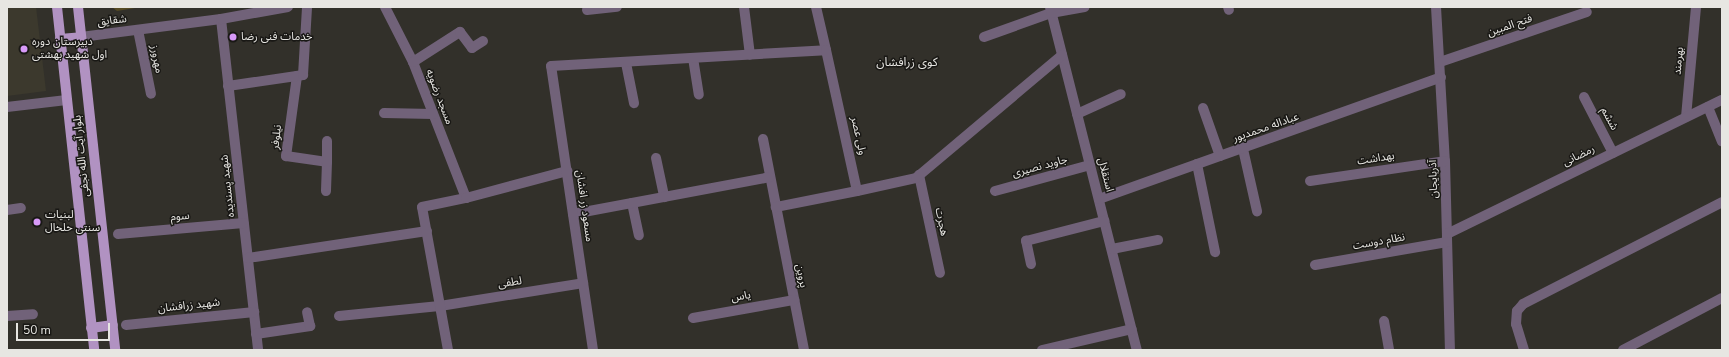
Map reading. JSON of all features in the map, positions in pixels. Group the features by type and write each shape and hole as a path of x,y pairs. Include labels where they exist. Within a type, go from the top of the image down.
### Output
{"main road":[{"name":"بلوار آیت الله نجفی","path":"56,7 94,350"},
{"name":"بلوار آیت الله نجفی","path":"78,7 115,350"},
{"path":"60,39 82,37"},
{"path":"91,328 113,325"}],"street":[{"name":"شقایق","path":"82,37 221,19 263,10 288,7"},
{"path":"228,86 303,75 307,7"},
{"name":"مسجد رضویه","path":"385,7 413,62 466,198"},
{"path":"587,10 617,7"},
{"path":"744,7 750,55"},
{"name":"ولی عصر","path":"816,7 857,191"},
{"path":"984,37 1050,10 1084,7"},
{"name":"آذربایجان","path":"1436,7 1445,161 1450,350"},
{"name":"بهرمند","path":"1686,117 1696,7"},
{"name":"استقلال","path":"1050,10 1138,350"},
{"name":"فتح المبین","path":"1440,62 1587,12"},
{"name":"شهید پسندیده","path":"221,19 258,350"},
{"name":"مهرورز","path":"138,30 151,94"},
{"path":"413,62 460,32 472,48 483,41"},
{"path":"634,103 626,63 826,50"},
{"path":"763,139 776,207 916,178 1062,55"},
{"path":"693,58 699,95"},
{"name":"مسعود زر افشان","path":"593,350 551,66 626,63"},
{"name":"نیلوفر","path":"296,76 286,156 327,162"},
{"name":"عباداله محمدپور","path":"1099,199 1243,149 1441,77"},
{"path":"1077,114 1120,94"},
{"name":"ششم","path":"1584,97 1613,153"},
{"path":"7,107 66,100"},
{"name":"رمضانی","path":"1447,238 1613,153 1722,100"},
{"path":"1708,107 1722,141"},
{"path":"1203,108 1220,156"},
{"path":"384,113 433,114"},
{"path":"326,191 327,141"},
{"path":"1243,149 1257,211"},
{"path":"656,158 664,197"},
{"name":"بهداشت","path":"1310,181 1445,161"},
{"path":"1197,164 1215,252"},
{"name":"جاوید نصیری","path":"995,191 1090,165"},
{"path":"448,350 422,207 466,198 567,171"},
{"name":"هجرت","path":"920,175 940,273"},
{"path":"573,214 770,177"},
{"path":"1524,350 1516,324 1517,311 1523,304 1722,202"},
{"path":"632,203 639,235"},
{"name":"پروین","path":"776,207 804,350"},
{"path":"7,210 21,208"},
{"path":"1031,264 1026,241 1104,221"},
{"name":"سوم","path":"118,234 244,223"},
{"path":"248,258 427,231"},
{"name":"نظام دوست","path":"1315,265 1447,238"},
{"path":"1112,249 1158,240"},
{"name":"لطفی","path":"338,316 440,306 583,283"},
{"path":"1623,350 1722,298"},
{"name":"یاس","path":"693,318 794,300"},
{"name":"شهید زرافشان","path":"126,325 254,312"},
{"path":"256,334 310,326 307,312"},
{"path":"7,316 33,314"},
{"path":"1384,321 1389,350"},
{"path":"1042,350 1132,329"}],"shaded area":[{"name":"دبیرستان دوره اول شهید بهشتی","path":"7,7 36,7 46,91 7,96"},
{"path":"112,7 141,7 117,11"}],"place":[{"name":"خدمات فنی رضا","path":"233,37"},
{"name":"دبیرستان دوره اول شهید بهشتی","path":"24,49"},
{"name":"لبنیات سنتی خلخال","path":"37,222"}],"district":[{"name":"کوی زرافشان","path":"907,63"}]}
